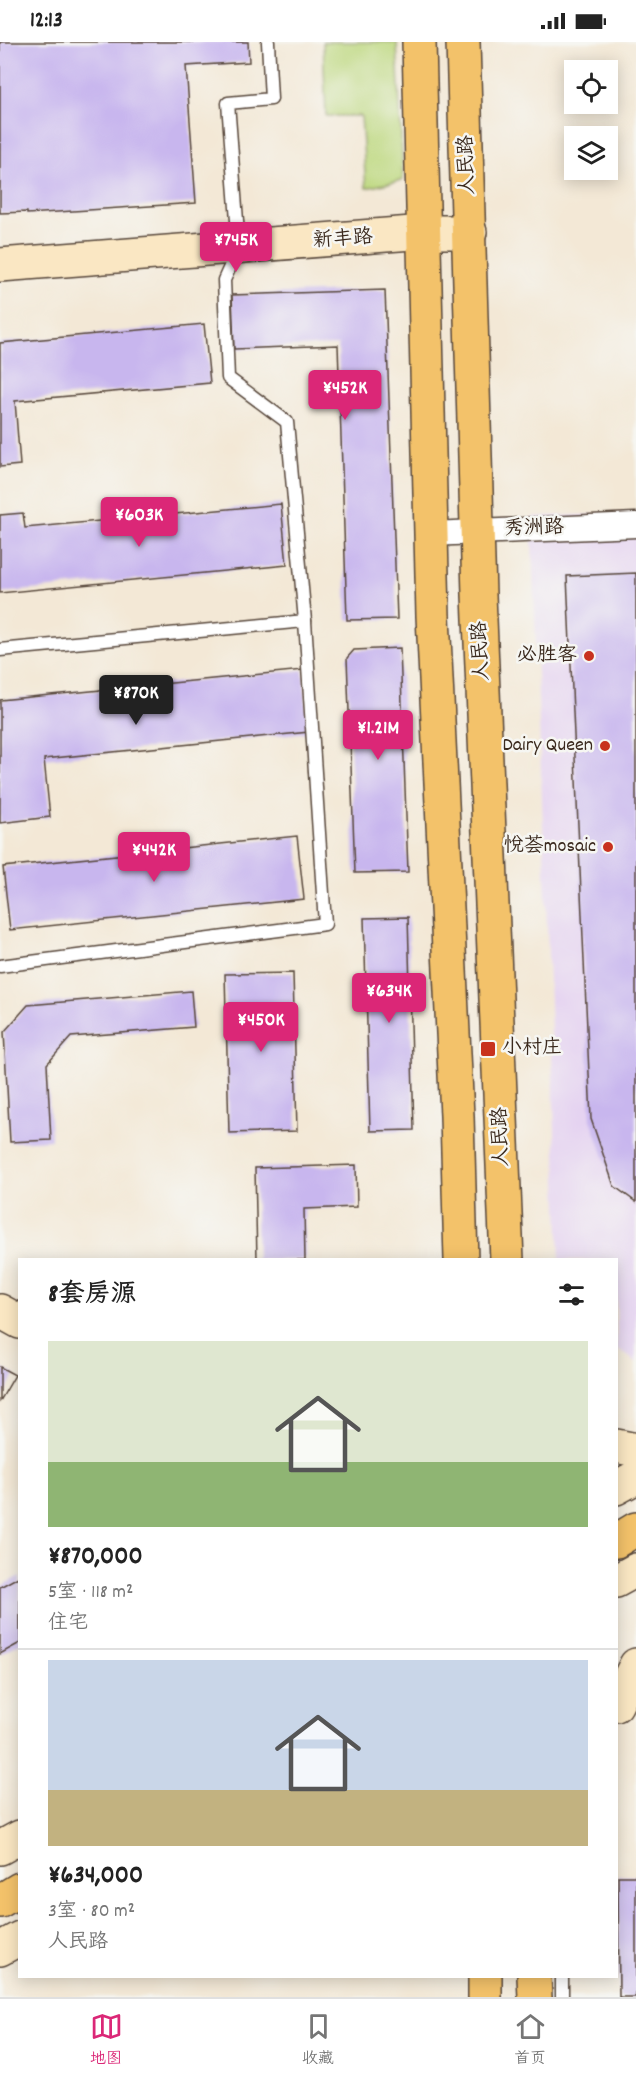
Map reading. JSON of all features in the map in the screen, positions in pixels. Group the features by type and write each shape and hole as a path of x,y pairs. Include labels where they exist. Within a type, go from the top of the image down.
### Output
{"main road":[{"path":"419,42 431,534 461,1258"},
{"name":"人民路","path":"463,42 477,531 507,1258"},
{"path":"618,1539 636,1529"},
{"path":"0,1900 18,1890"},
{"path":"485,1978 486,1997"},
{"path":"534,1978 535,1997"}],"street":[{"name":"新丰路","path":"0,265 425,232 470,232"},
{"name":"秀洲路","path":"431,534 636,525"},
{"path":"0,1311 18,1321"},
{"path":"618,1446 636,1450"},
{"path":"618,1487 636,1477"},
{"path":"618,1580 636,1570"},
{"path":"0,1848 18,1838"},
{"path":"0,1949 18,1939"}],"lane":[{"path":"0,966 325,924 305,621 287,422 228,378 224,280 239,247 228,103 271,99 268,42"},
{"path":"0,651 305,621"},
{"path":"562,1978 562,1997"}],"shaded area":[{"path":"636,513 636,1362 618,1349 618,1258 560,1258 531,517"}],"green space":[{"path":"323,42 397,42 403,180 366,188 361,116 326,116"}],"building":[{"path":"0,42 248,42 249,62 186,66 196,203 27,214 27,212 0,213"},
{"path":"385,290 397,619 347,620 338,345 234,349 232,295"},
{"path":"204,324 210,383 15,401 20,465 0,467 0,343"},
{"path":"281,504 287,565 0,593 0,515 23,513 25,528"},
{"name":"悦荟mosaic","path":"636,573 636,1202 614,1186 591,1119 567,576"},
{"path":"400,648 408,872 355,873 347,658 354,650"},
{"path":"303,670 309,732 44,759 50,817 0,823 0,700"},
{"path":"297,836 304,899 10,930 3,867"},
{"path":"408,917 414,1130 370,1131 364,918"},
{"path":"293,973 297,1131 229,1133 225,974"},
{"path":"191,991 194,1027 71,1037 47,1064 51,1140 10,1142 4,1032 28,1005"},
{"path":"356,1165 357,1207 304,1209 305,1258 257,1258 255,1168"},
{"path":"0,1367 15,1375 0,1401"},
{"path":"18,1577 18,1644 0,1654 0,1587"},
{"path":"618,1876 636,1876 636,1997 619,1997"}],"place":[{"name":"必胜客","path":"589,656"},
{"name":"Dairy Queen","path":"605,746"},
{"name":"悦荟mosaic","path":"608,847"},
{"name":"小村庄","path":"488,1049"}]}
